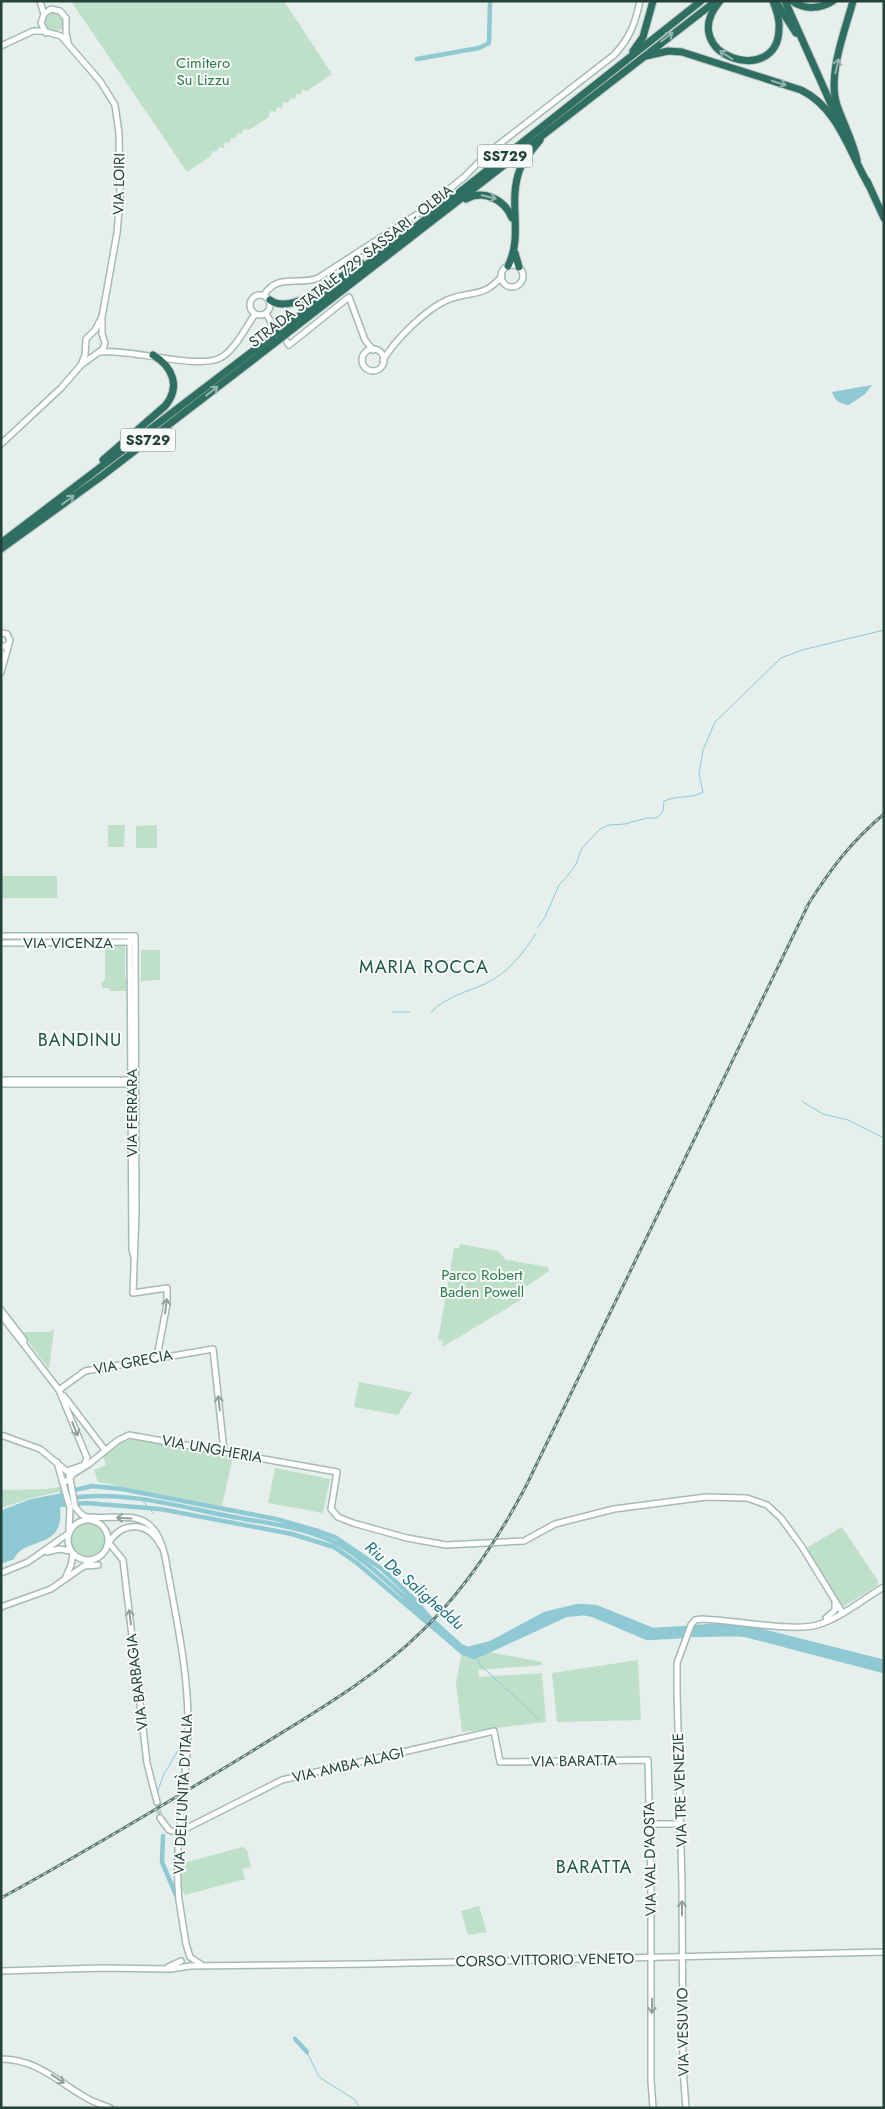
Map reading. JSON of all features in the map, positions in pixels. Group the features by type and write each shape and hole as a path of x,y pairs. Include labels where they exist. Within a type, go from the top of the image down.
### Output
{"highway":[{"path":"618,66 643,37 653,1"},
{"name":"STRADA STATALE 729 SASSARI - OLBIA","path":"1,543 282,336 391,245 701,1"},
{"name":"STRADA STATALE 729 SASSARI - OLBIA","path":"1,550 102,476 452,206 628,67 716,1"},
{"path":"720,1 709,21 710,35 721,53 734,60 748,61 756,60 769,52 779,36 779,18 774,1"},
{"path":"774,1 806,48"},
{"path":"785,1 884,218"},
{"path":"792,1 802,6 815,8 833,1"},
{"path":"853,1 836,69 834,85 837,104 858,162"},
{"path":"628,67 658,52 675,51 807,93 821,103 831,115 868,184"},
{"path":"508,266 514,253 516,241 514,192 520,167 550,128"},
{"path":"452,206 470,196 489,196 498,200 506,207 514,224"},
{"path":"267,298 282,305 297,303 391,245"},
{"path":"514,253 518,267"},
{"path":"68,492 169,402 174,386 172,375 166,365 153,355"}],"street":[{"path":"33,31 56,35 65,28 66,18 64,14 51,9 41,1"},
{"path":"1,46 33,31 41,23 44,14 41,1"},
{"path":"267,298 258,295 252,300 250,308 255,314 259,316 266,314 270,308 267,298 270,288 279,282 311,281 318,278 422,211 464,177 488,153 614,55 632,31 640,1"},
{"path":"44,14 51,9"},
{"path":"41,23 47,33"},
{"name":"VIA LOIRI","path":"65,28 70,45"},
{"name":"VIA LOIRI","path":"56,35 60,36 70,45 111,96 117,114 120,198 114,251 102,318 91,334"},
{"path":"266,314 282,336 349,297 365,340 365,353 362,357 362,364 369,371 379,369 391,348 440,303 459,296 480,293 493,286 508,266 518,267 522,271 522,281 514,286 493,286"},
{"path":"502,276 507,285"},
{"path":"81,365 86,339 91,334 97,334 110,346 125,351 196,362 214,361 222,357 229,350 255,314"},
{"path":"1,444 61,388 81,365 104,346 102,318"},
{"path":"365,340 384,360"},
{"path":"85,346 89,351 125,351"},
{"path":"365,353 391,348"},
{"path":"1,633 9,636 10,644 1,672"},
{"path":"1,647 10,644"},
{"path":"1,651 1,658"},
{"name":"VIA VICENZA","path":"1,936 132,936"},
{"name":"VIA FERRARA","path":"132,936 134,1082 132,1249 135,1260 134,1293 167,1288 164,1324 158,1357"},
{"name":"VIA VICENZA","path":"1,943 132,942"},
{"path":"1,1080 134,1082"},
{"path":"1,1084 134,1082"},
{"path":"1,1310 69,1406 105,1450"},
{"path":"1,1315 20,1341 24,1343"},
{"name":"VIA GRECIA","path":"59,1390 85,1372 158,1357 213,1349 224,1451"},
{"path":"60,1474 84,1464 87,1458 69,1406"},
{"path":"1,1435 40,1448 57,1461 70,1477 69,1489 73,1507 68,1542 71,1553 65,1579"},
{"name":"VIA UNGHERIA","path":"62,1481 68,1481 70,1477 105,1450 129,1435 224,1451 337,1472 330,1509 338,1517 377,1530 435,1544 524,1541 555,1524 614,1509 706,1498 747,1498 767,1504 781,1518 802,1547 836,1602"},
{"path":"87,1458 94,1460"},
{"path":"57,1461 62,1481 69,1489"},
{"path":"73,1507 80,1514 93,1519 104,1528 108,1543 113,1549"},
{"path":"1,1573 17,1567 40,1554 69,1533 78,1523 93,1519"},
{"name":"VIA DELL'UNITÀ D'ITALIA","path":"93,1519 137,1519 149,1523 161,1539 166,1556 184,1671 188,1716 187,1750 177,1850 179,1900 189,1963"},
{"path":"61,1538 70,1523"},
{"name":"VIA DELL'UNITÀ D'ITALIA","path":"113,1536 127,1528 143,1528 156,1536 166,1556"},
{"path":"1,1607 51,1588 104,1553 113,1536"},
{"path":"113,1536 113,1549"},
{"path":"40,1554 59,1549 71,1553 80,1559 92,1560"},
{"name":"VIA BARBAGIA","path":"113,1549 123,1560 146,1763 157,1802"},
{"path":"84,1566 98,1565"},
{"path":"815,1625 842,1612 884,1587"},
{"path":"836,1602 842,1612"},
{"path":"815,1625 831,1614 836,1602"},
{"name":"VIA TRE VENEZIE","path":"682,1957 677,1664 691,1626 695,1620 702,1619 787,1626 815,1625"},
{"name":"VIA AMBA ALAGI","path":"160,1818 168,1830 179,1832 239,1804 282,1780 494,1731 500,1762"},
{"name":"VIA BARATTA","path":"500,1762 648,1760"},
{"name":"VIA VAL D'AOSTA","path":"648,1760 652,1958 651,2081 653,2108"},
{"path":"650,1824 681,1824"},
{"name":"VIA DELL'UNITÀ D'ITALIA","path":"182,1959 186,1944"},
{"name":"CORSO VITTORIO VENETO","path":"163,1968 182,1959 189,1963 207,1967 884,1952"},
{"name":"VIA VESUVIO","path":"682,1957 683,2070 686,2108"},
{"path":"182,1959 189,1963"},
{"name":"CORSO VITTORIO VENETO","path":"1,1971 163,1968 189,1963"},
{"path":"1,2059 14,2059 53,2075 86,2098 110,2108"}],"green space":[{"name":"Cimitero Su Lizzu","path":"71,1 284,1 332,74 307,91 302,90 301,95 296,94 295,99 290,98 288,103 283,102 282,108 277,107 276,112 270,111 269,117 249,130 244,129 242,134 237,133 236,138 231,138 230,143 225,142 224,148 219,147 217,152 212,151 211,156 187,172"},
{"path":"54,12 61,15 64,22 61,29 54,32 47,29 44,22 47,15"},
{"path":"108,825 125,825 124,847 108,847"},
{"path":"157,825 157,848 136,848 136,826"},
{"path":"1,876 57,876 57,898 1,898"},
{"path":"105,945 125,945 125,978 128,977 128,991 111,991 109,988 102,988 102,982 105,980"},
{"path":"141,950 160,950 160,980 141,981"},
{"name":"Parco Robert Baden Powell","path":"460,1244 498,1251 506,1260 548,1267 549,1271 523,1289 524,1298 442,1346 443,1341 438,1340 454,1248 459,1248"},
{"path":"54,1329 49,1369 21,1332 50,1332"},
{"path":"359,1382 412,1392 398,1415 354,1407"},
{"path":"134,1439 233,1456 222,1506 98,1482 94,1470 106,1465 103,1456 121,1442"},
{"path":"275,1468 330,1479 323,1513 268,1503"},
{"path":"61,1487 62,1491 31,1498 1,1508 1,1490"},
{"path":"88,1524 95,1525 100,1529 104,1534 104,1548 100,1553 95,1557 88,1558 81,1557 76,1553 72,1548 71,1541 72,1534 76,1529 81,1525"},
{"path":"842,1527 878,1581 877,1586 844,1606 840,1604 807,1550 808,1547"},
{"path":"463,1647 542,1662 542,1665 478,1670 479,1677 542,1673 546,1722 462,1732 456,1683"},
{"path":"638,1660 641,1720 557,1722 552,1673"},
{"path":"243,1847 247,1850 251,1867 242,1869 245,1879 185,1895 184,1892 181,1892 179,1864"},
{"path":"479,1906 487,1932 468,1935 461,1911"}],"water":[{"path":"872,385 865,394 849,405 838,402 832,392"},
{"path":"62,1493 64,1505 60,1508 60,1522 56,1531 43,1541 26,1547 14,1559 1,1564 2,1510 31,1499"}],"waterway":[{"path":"417,59 479,48 489,43 490,1"},
{"path":"538,927 545,917 559,885 576,864 582,848 600,829 609,825 657,818 663,811 664,801 694,796 703,792 699,774 703,750 715,722 781,658 802,650 884,630"},
{"path":"431,1012 450,999 493,980 508,969 536,933"},
{"path":"393,1012 410,1012"},
{"path":"803,1102 823,1114 848,1120 884,1138"},
{"name":"Riu De Saligheddu","path":"92,1486 122,1489 276,1519 335,1537 382,1569 416,1601 430,1619 461,1646 468,1649 491,1643 545,1614 578,1606 596,1607 653,1630 686,1628 684,1636 647,1638 593,1615 584,1613 566,1615 474,1657 462,1652 357,1563 334,1547 292,1534 160,1509 86,1503 64,1505 62,1493 92,1486"},
{"name":"Riu De Saligheddu","path":"71,1498 91,1496 132,1498 173,1504 285,1526 311,1533 336,1543 355,1555 407,1599"},
{"name":"Riu De Saligheddu","path":"142,1500 153,1513"},
{"name":"Riu De Saligheddu","path":"407,1599 463,1651 475,1654 542,1620 575,1609 598,1612 634,1629 650,1633 736,1629 748,1631 884,1668"},
{"name":"Riu De Saligheddu","path":"884,1662 733,1625 695,1627 692,1635 746,1635 884,1671"},
{"path":"475,1654 480,1665 539,1719"},
{"path":"158,1791 163,1776 183,1742"},
{"path":"163,1836 162,1862 176,1895"},
{"path":"295,2039 307,2052"},
{"path":"307,2052 319,2077 354,2099 360,2108"}],"tunnel":[{"path":"157,1802 160,1818"}],"railway":[{"path":"1,1898 157,1809 338,1697 402,1650 452,1599 480,1563 526,1486 809,903 843,856 884,814"}],"district":[{"name":"MARIA ROCCA","path":"424,967"},
{"name":"BANDINU","path":"80,1040"},
{"name":"BARATTA","path":"594,1867"}]}
